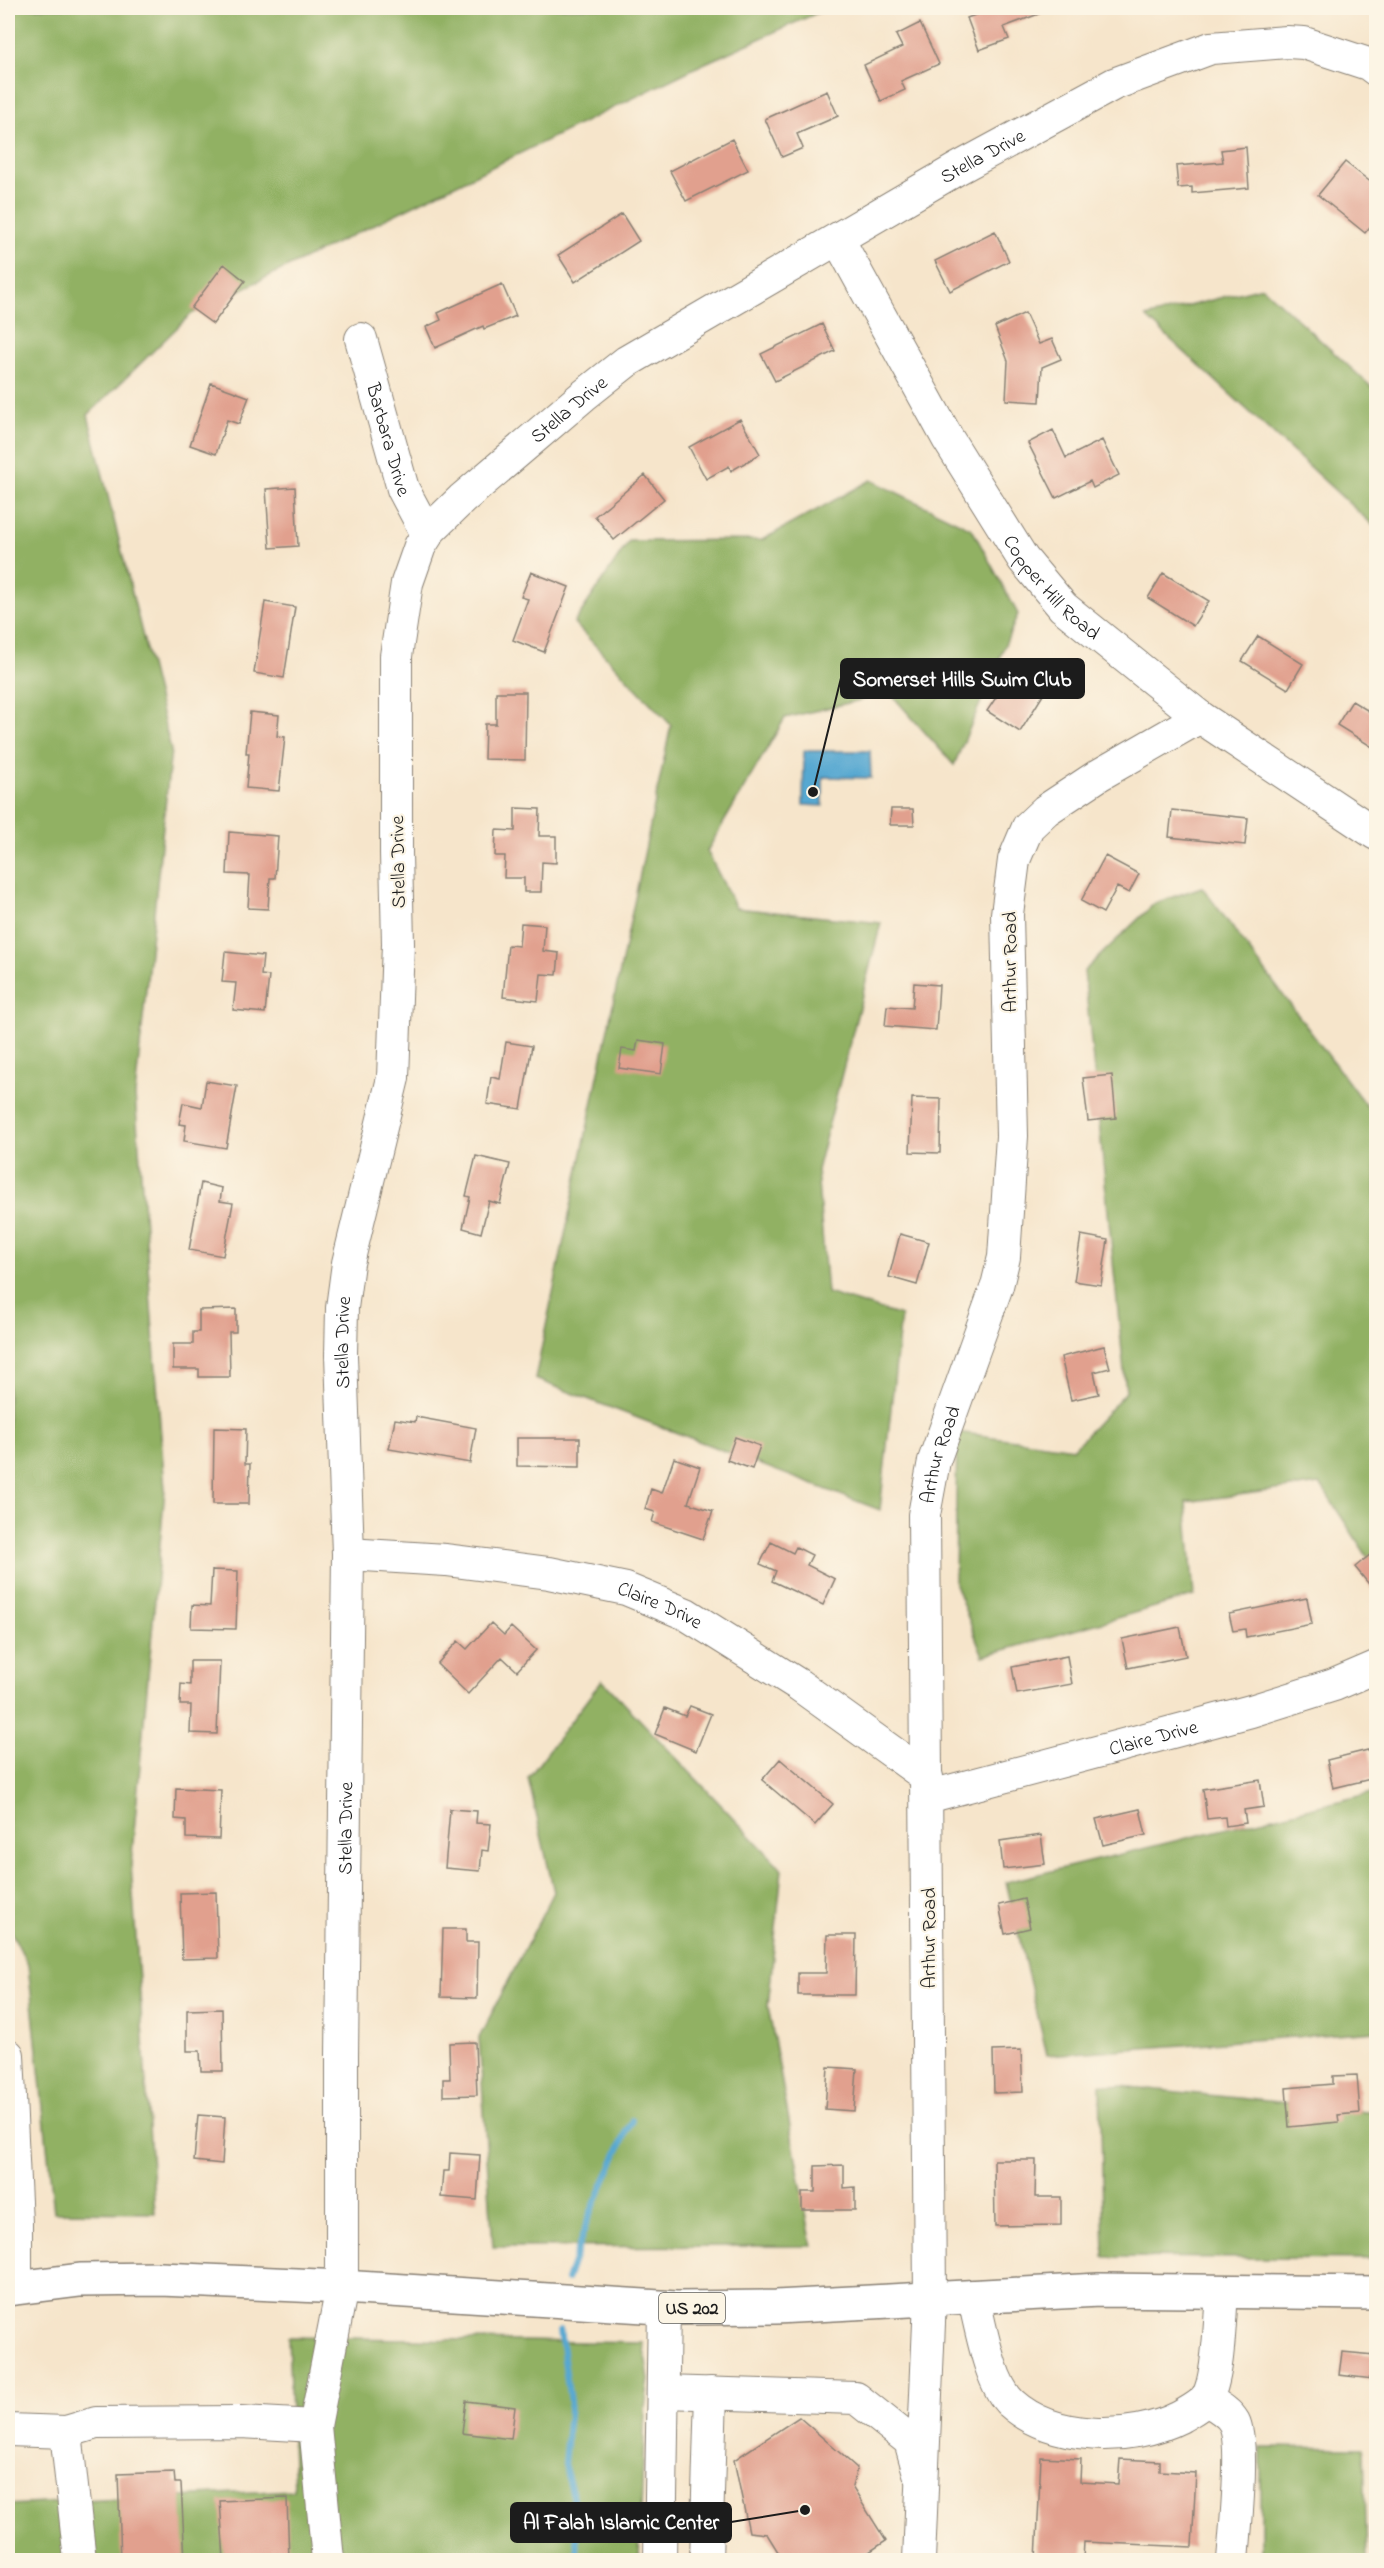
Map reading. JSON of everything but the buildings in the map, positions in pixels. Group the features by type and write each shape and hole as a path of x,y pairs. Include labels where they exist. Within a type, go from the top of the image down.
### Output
{"highway":[{"name":"US 202","path":"12,2288 80,2280 161,2279 342,2287 664,2307 776,2307 1099,2290 1377,2293"}],"street":[{"name":"Stella Drive","path":"328,2560 315,2426 342,2287 342,2032 348,1554 341,1354 342,1308 348,1263 393,1078 398,944 396,656 407,583 420,546 428,534 462,499 626,362 957,169 1114,84 1211,48 1287,42 1304,44 1368,64 1377,70"},
{"name":"Copper Hill Road","path":"838,239 948,439 1023,559 1063,607 1200,717 1377,834"},
{"name":"Barbara Drive","path":"361,339 403,489 428,534"},
{"name":"Arthur Road","path":"919,2560 930,2299 924,1515 934,1461 997,1286 1004,1257 1012,1136 1007,914 1014,860 1028,827 1046,810 1098,775 1200,717"},
{"name":"Claire Drive","path":"348,1554 446,1560 549,1573 627,1589 686,1614 799,1685 927,1787 1251,1711 1334,1686 1377,1667"},
{"path":"8,2055 16,2223 12,2288"},
{"path":"973,2296 996,2382 1011,2402 1042,2423 1100,2436 1139,2432 1172,2421 1192,2410 1205,2399 1213,2384 1222,2291"},
{"path":"660,2560 664,2307"},
{"path":"663,2392 856,2398 910,2441 923,2486"},
{"path":"706,2560 711,2393"},
{"path":"1205,2399 1226,2412 1235,2423 1239,2454 1233,2560"},
{"path":"8,2430 66,2432 96,2423 241,2422 315,2426"},
{"path":"66,2432 80,2560"}],"green space":[{"path":"828,8 701,65 191,314 88,415 171,750 135,1095 165,1489 131,1865 155,2213 54,2212 28,1965 8,1925 8,9"},
{"path":"1262,287 1376,391 1376,528 1146,317"},
{"path":"871,480 972,529 1018,614 954,765 890,693 785,718 707,851 736,908 881,923 817,1170 827,1293 901,1316 880,1510 535,1379 671,725 574,623 629,541 762,540"},
{"path":"1202,887 1376,1119 1376,1570 1320,1484 1186,1502 1194,1596 983,1656 955,1584 957,1432 1074,1448 1126,1392 1084,971 1155,903"},
{"path":"602,1680 782,1869 768,2006 812,2246 493,2247 479,2038 554,1892 528,1778"},
{"path":"1376,1792 1376,2031 1047,2055 1006,1882"},
{"path":"1100,2084 1376,2112 1376,2259 1104,2257"},
{"path":"288,2337 643,2343 649,2379 645,2408 639,2560 8,2560 8,2505 294,2490"},
{"path":"1261,2447 1364,2448 1367,2560 1261,2560"}],"water":[{"path":"804,751 870,751 871,778 823,777 823,806 803,805"}],"waterway":[{"path":"567,2280 589,2216 632,2120"},
{"path":"560,2330 570,2402 564,2464 572,2492 578,2560"}],"place":[{"name":"Somerset Hills Swim Club","path":"813,792"},
{"name":"Al Falah Islamic Center","path":"805,2510"}]}
